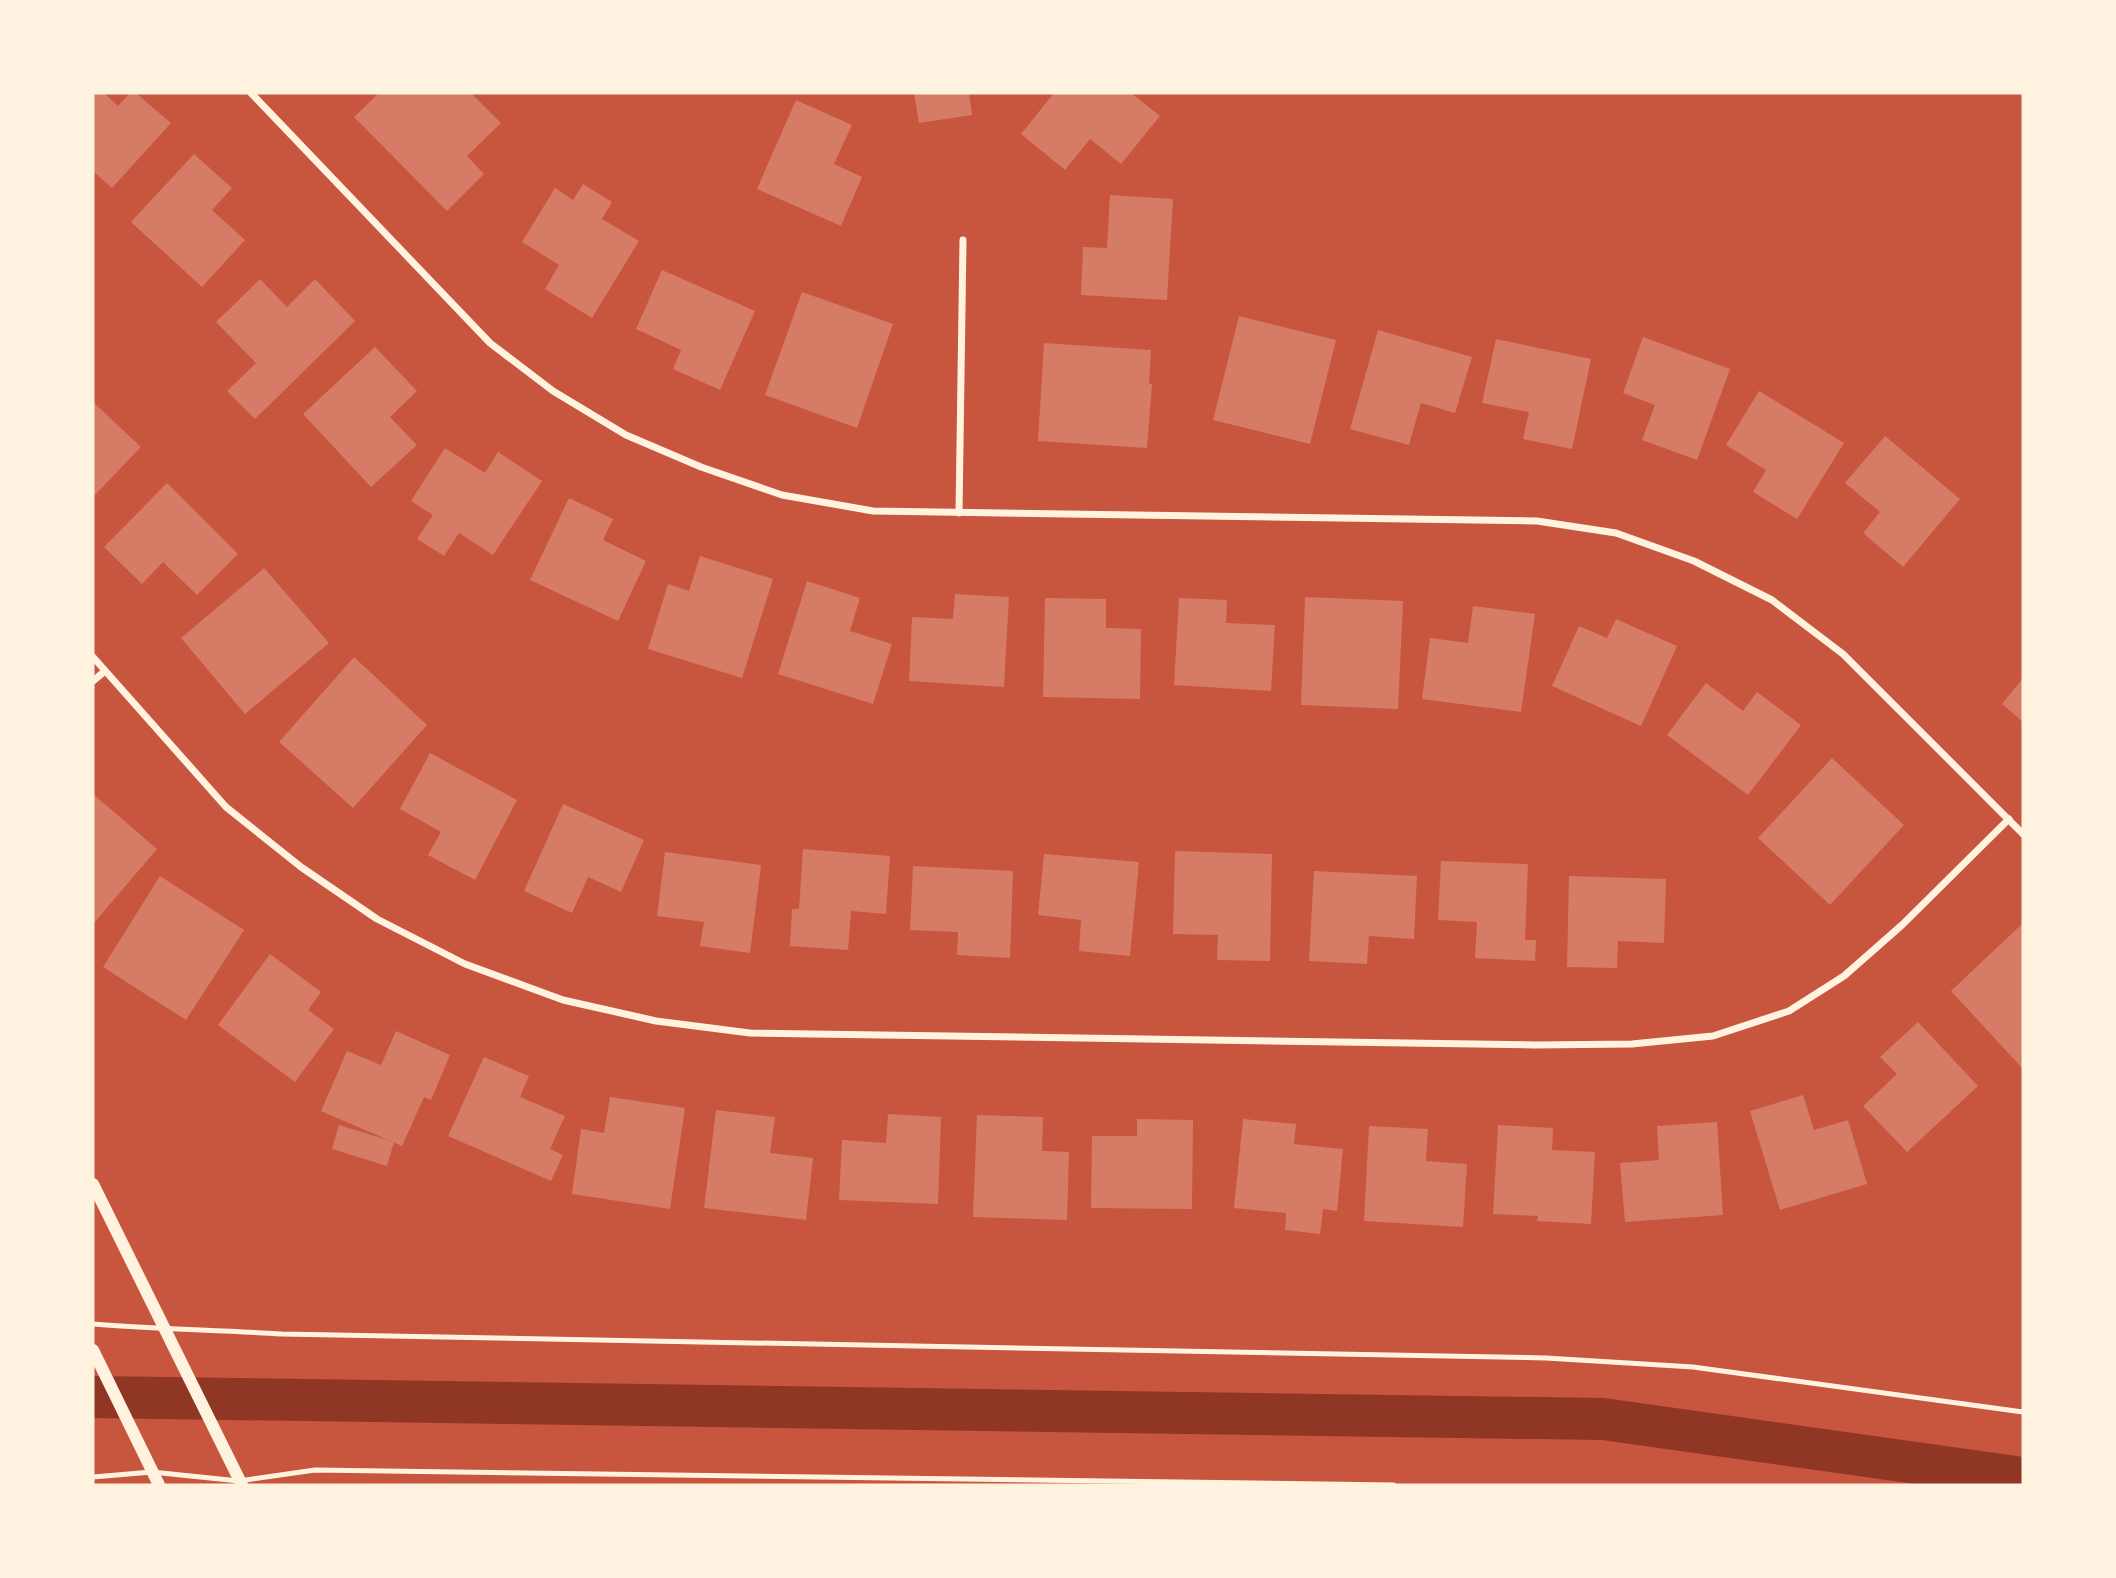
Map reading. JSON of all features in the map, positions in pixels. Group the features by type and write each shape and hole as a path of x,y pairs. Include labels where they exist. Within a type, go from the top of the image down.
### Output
{"street":[{"path":"255,94 490,343 553,391 626,435 701,467 782,495 873,511 1537,522 1616,533 1694,561 1772,600 1843,654 2023,834"},
{"path":"959,513 963,240"},
{"path":"93,657 226,807 301,867 377,919 465,964 563,1000 656,1021 750,1033 1535,1045 1632,1044 1713,1036 1789,1011 1844,976 1902,925 2009,819"},
{"path":"93,681 105,671"},
{"path":"93,1184 241,1483"},
{"path":"96,1355 159,1485"}],"lane":[{"path":"93,1324 165,1330 1546,1358 1693,1367 2023,1412"},
{"path":"93,1477 152,1472 241,1483 315,1470 1394,1485"}],"building":[{"path":"93,93 104,93 118,106 130,93 136,93 171,123 112,188 93,171"},
{"path":"379,93 471,93 501,123 467,156 484,174 447,211 354,117"},
{"path":"914,93 969,93 972,115 919,123"},
{"path":"1054,93 1131,93 1160,116 1121,164 1090,139 1065,170 1021,134"},
{"path":"796,100 852,125 834,164 862,177 841,226 757,189"},
{"path":"194,154 232,188 212,210 245,240 202,287 131,222"},
{"path":"583,184 612,202 602,219 639,241 592,318 545,289 559,265 522,242 555,188 573,200"},
{"path":"1110,195 1173,199 1167,300 1081,295 1083,247 1107,248"},
{"path":"662,270 755,311 720,390 673,369 681,350 636,329"},
{"path":"260,279 287,307 315,279 355,321 255,419 227,391 256,363 216,322"},
{"path":"802,292 893,324 857,428 765,395"},
{"path":"1239,316 1336,340 1310,444 1213,420"},
{"path":"1378,330 1472,357 1455,413 1421,403 1409,445 1350,429"},
{"path":"1643,337 1730,369 1697,460 1642,440 1655,405 1623,393"},
{"path":"1496,339 1591,359 1572,449 1523,439 1529,412 1482,403"},
{"path":"1044,343 1151,350 1149,384 1152,384 1147,448 1038,441"},
{"path":"375,347 417,391 390,417 417,445 371,487 303,414"},
{"path":"1759,391 1844,443 1797,519 1753,492 1766,470 1726,445"},
{"path":"93,402 141,447 93,497"},
{"path":"1885,436 1960,499 1903,567 1863,533 1880,512 1845,483"},
{"path":"445,448 485,473 498,452 542,481 493,555 459,533 444,556 417,539 433,515 411,501"},
{"path":"167,483 238,554 197,595 163,562 142,584 104,547"},
{"path":"569,498 613,519 603,540 646,561 618,621 530,580"},
{"path":"700,556 773,579 742,678 648,649 668,584 689,591"},
{"path":"264,568 329,643 245,714 181,638"},
{"path":"807,581 860,598 850,631 892,644 873,704 778,674"},
{"path":"955,594 1009,597 1004,687 909,681 912,617 953,619"},
{"path":"1305,597 1403,601 1398,709 1301,705"},
{"path":"1045,598 1106,599 1106,628 1141,629 1140,699 1043,697"},
{"path":"1179,598 1227,600 1226,623 1275,625 1271,691 1174,685"},
{"path":"1473,606 1535,614 1521,712 1422,699 1430,638 1468,643"},
{"path":"1616,619 1677,646 1641,726 1552,686 1579,626 1607,638"},
{"path":"354,657 427,725 353,808 279,742"},
{"path":"2023,678 2023,722 2002,704"},
{"path":"1706,683 1743,711 1757,692 1801,725 1748,795 1667,735"},
{"path":"430,753 517,800 475,880 428,855 441,832 400,809"},
{"path":"1832,758 1904,825 1830,905 1758,838"},
{"path":"93,794 157,849 93,924"},
{"path":"563,804 644,840 621,892 588,877 572,913 524,891"},
{"path":"803,849 890,856 886,914 851,911 848,950 790,946 792,909 799,909"},
{"path":"1175,851 1272,854 1270,961 1217,960 1218,935 1173,934"},
{"path":"665,852 761,865 750,953 700,946 704,922 657,916"},
{"path":"1044,854 1139,862 1130,956 1079,951 1081,920 1038,915"},
{"path":"1441,861 1528,864 1525,940 1536,940 1535,961 1475,958 1477,922 1438,920"},
{"path":"913,866 1013,871 1010,958 957,955 958,932 910,930"},
{"path":"1314,871 1417,876 1414,939 1369,936 1367,964 1309,961"},
{"path":"160,876 244,930 186,1020 103,967"},
{"path":"1569,876 1666,879 1664,943 1618,941 1617,968 1567,967"},
{"path":"2023,923 2023,1069 1951,991"},
{"path":"270,954 321,992 308,1010 334,1029 295,1082 218,1025"},
{"path":"1918,1022 1978,1086 1907,1152 1863,1106 1897,1074 1880,1057"},
{"path":"396,1031 450,1055 431,1100 424,1097 402,1146 321,1111 347,1051 381,1065"},
{"path":"484,1057 529,1076 520,1097 565,1116 550,1149 563,1155 551,1181 448,1136"},
{"path":"1803,1095 1814,1130 1848,1120 1867,1184 1780,1210 1750,1111"},
{"path":"610,1097 685,1108 670,1209 572,1194 581,1129 604,1133"},
{"path":"716,1110 775,1117 770,1153 813,1158 806,1220 704,1208"},
{"path":"888,1114 941,1117 938,1204 839,1200 842,1140 886,1143"},
{"path":"977,1115 1043,1117 1042,1151 1069,1152 1067,1220 973,1217"},
{"path":"1137,1119 1193,1120 1192,1209 1091,1208 1092,1136 1137,1136"},
{"path":"1243,1119 1296,1124 1294,1144 1343,1149 1337,1211 1323,1209 1320,1234 1285,1230 1286,1213 1234,1208"},
{"path":"1717,1122 1723,1215 1625,1222 1620,1163 1659,1160 1657,1126"},
{"path":"339,1125 394,1142 387,1166 332,1149"},
{"path":"1498,1125 1553,1128 1552,1150 1595,1152 1591,1224 1537,1221 1538,1216 1493,1214"},
{"path":"1369,1126 1428,1129 1426,1161 1467,1164 1463,1227 1364,1221"}],"waterway":[{"path":"93,1397 1603,1419 2023,1478"}]}
